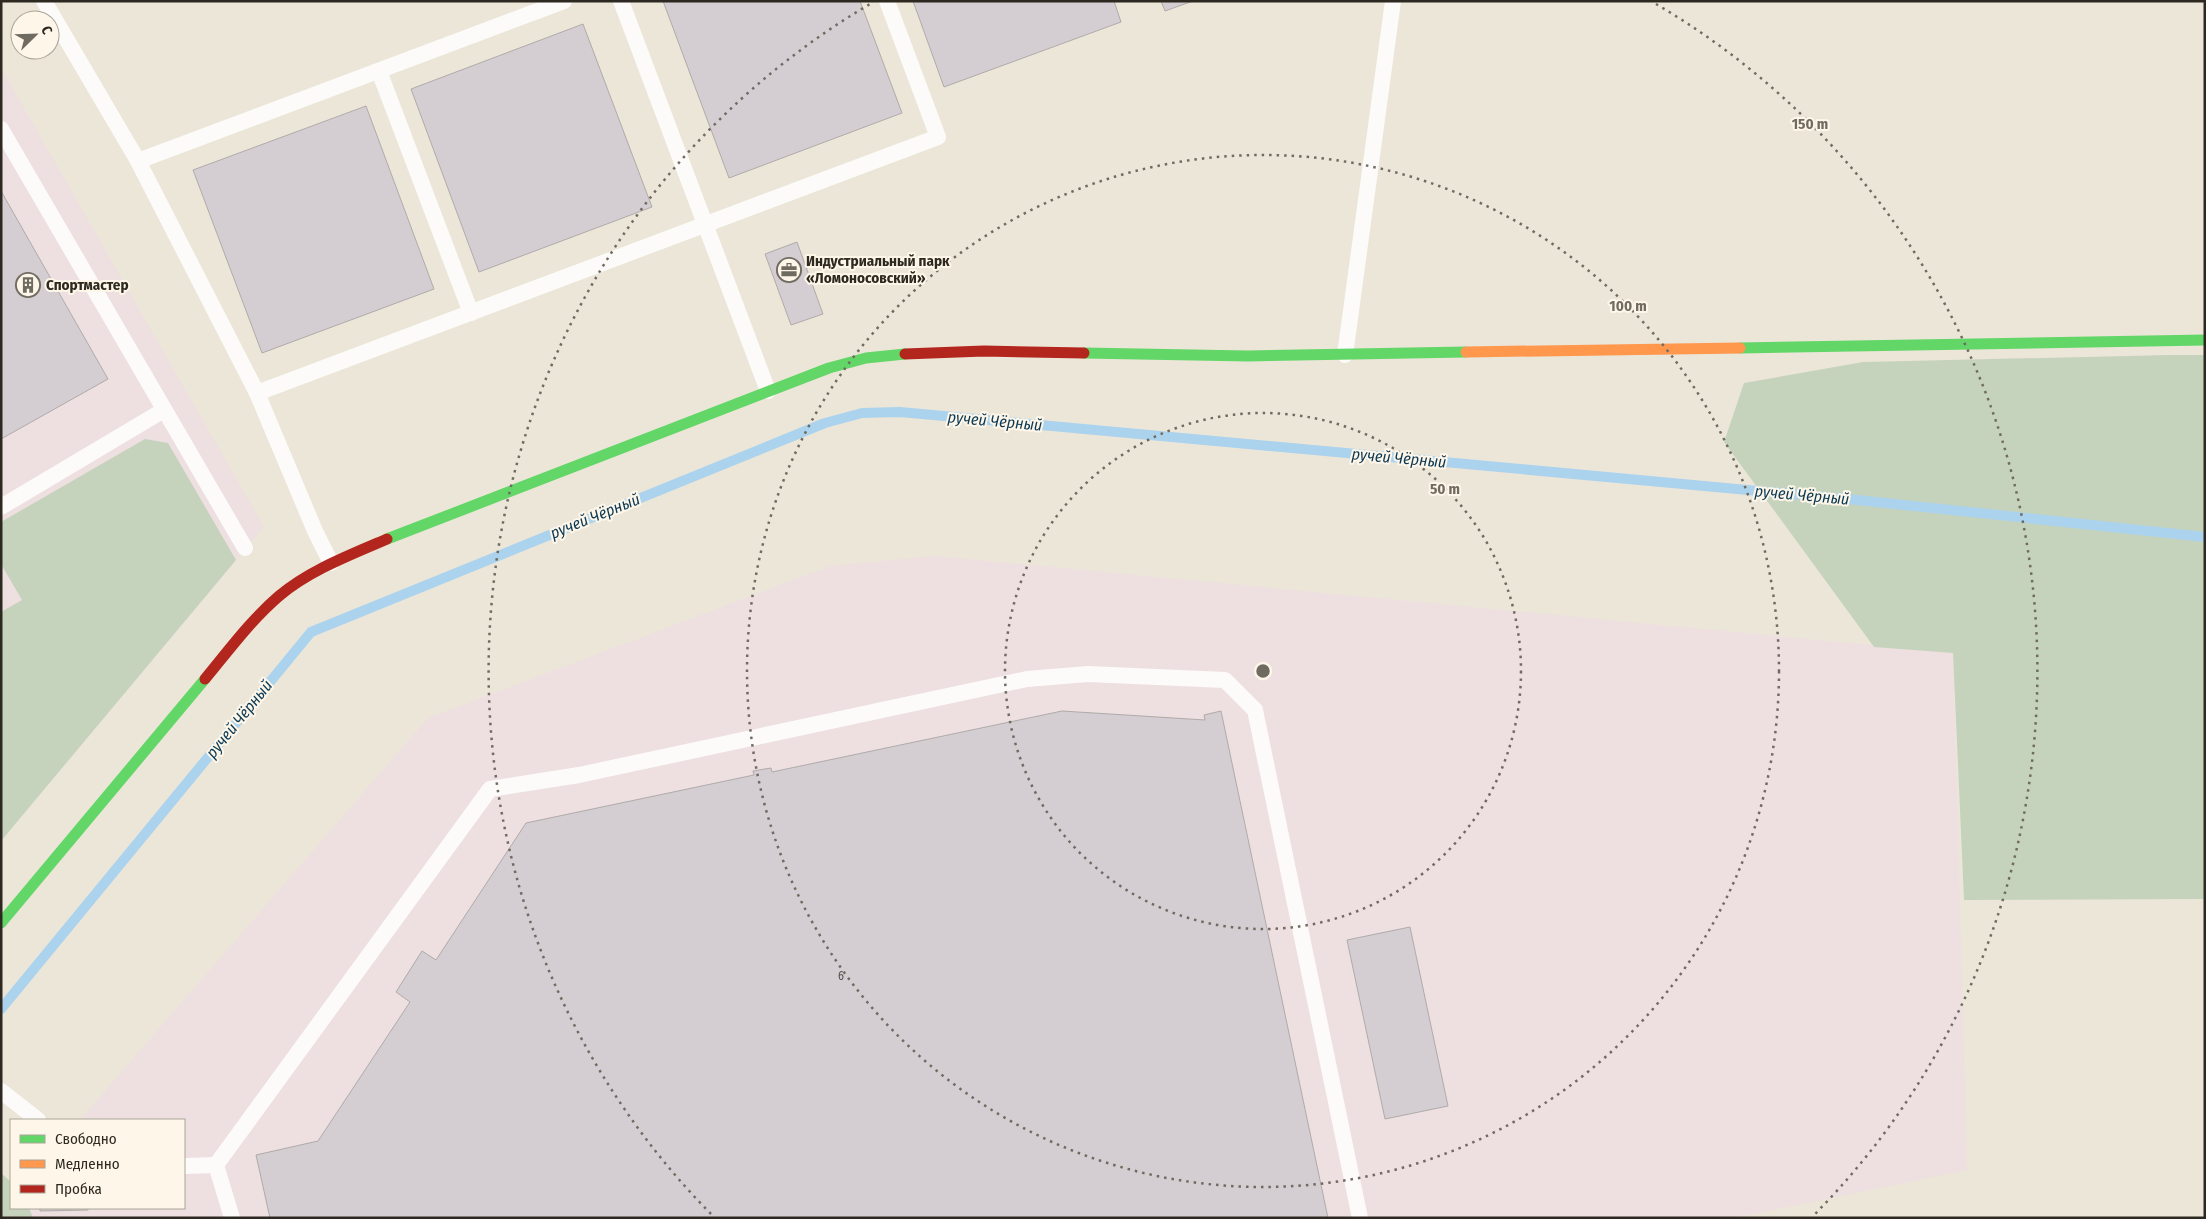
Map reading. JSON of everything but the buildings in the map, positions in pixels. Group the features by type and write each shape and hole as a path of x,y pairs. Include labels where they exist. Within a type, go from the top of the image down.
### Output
{"street":[{"path":"1,923 254,620 280,595 331,563 413,528 829,368 866,358 929,352 984,351 1248,356 2205,340"}],"lane":[{"path":"44,1 138,161 257,393 315,531 331,563"},
{"path":"138,161 564,1"},
{"path":"621,1 768,391"},
{"path":"257,393 938,137 887,1"},
{"path":"1346,355 1393,1"},
{"path":"379,71 471,313"},
{"path":"1,129 245,548"},
{"path":"1,507 164,410"},
{"path":"216,1165 490,789 579,775 1027,679 1088,674 1225,680 1255,710 1360,1218"},
{"path":"1,1090 37,1119"},
{"path":"185,1166 216,1165"},
{"path":"216,1165 232,1218"}],"shaded area":[{"path":"1,68 264,527 1,841"},
{"path":"935,556 1953,653 1967,1170 1734,1218 33,1218 29,1209 185,1209 185,1119 81,1119 428,718 831,566"}],"green space":[{"path":"2205,355 2205,899 1964,900 1953,653 1874,647 1724,442 1744,383 1863,362"},
{"path":"145,439 168,443 236,560 1,841 1,612 22,600 1,564 1,522"},
{"path":"1,1173 10,1181 10,1209 29,1209 33,1218 1,1218"}],"waterway":[{"name":"ручей Чёрный","path":"1,1009 311,632 825,423 862,413 900,412 1857,500 2205,537"}],"traffic: fast":[{"path":"1740,348 2205,340"},
{"path":"1084,353 1248,356 1466,352"},
{"path":"387,539 829,368 866,358 905,354"},
{"path":"1,923 205,679"}],"traffic: slow":[{"path":"1466,352 1740,348"}],"traffic: jam":[{"path":"905,354 984,351 1084,353"},
{"path":"205,679 240,636 279,596 304,578 387,539"}],"place":[{"name":"Индустриальный парк «Ломоносовский»","path":"789,270"},
{"name":"Спортмастер","path":"28,285"}]}
